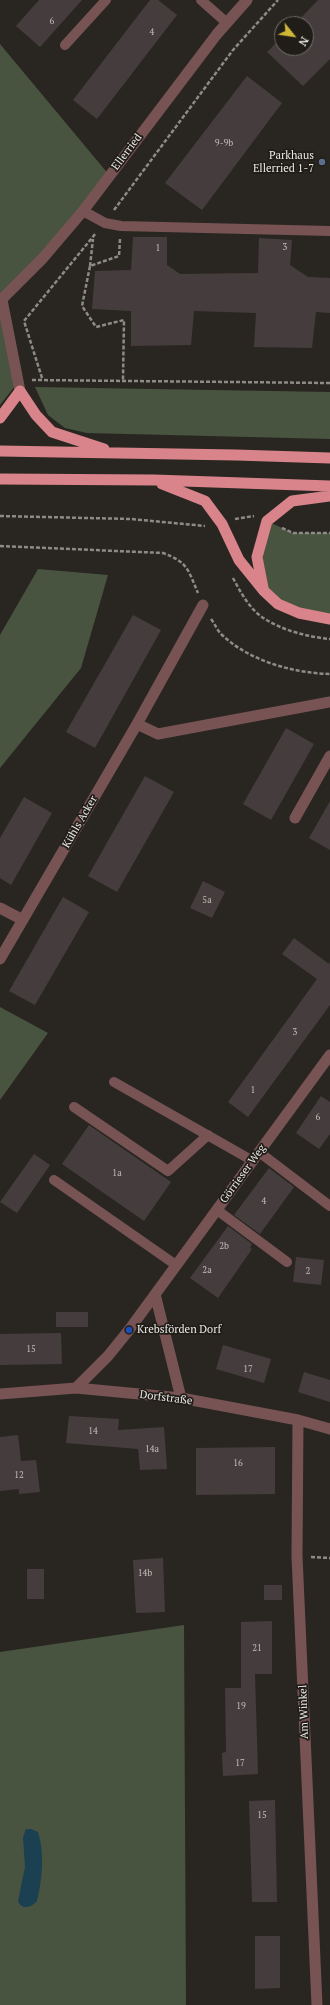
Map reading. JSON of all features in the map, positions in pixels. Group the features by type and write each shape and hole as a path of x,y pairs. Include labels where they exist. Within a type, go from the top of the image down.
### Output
{"highway":[{"path":"0,418 20,386 36,415 52,432 114,452"},
{"path":"0,451 114,452 330,458"},
{"path":"0,478 154,480 330,486"},
{"path":"154,480 205,501 222,524 239,560 278,604 299,613 330,619"},
{"path":"264,590 257,557 267,521 292,501 330,496"}],"street":[{"name":"Ellerried","path":"20,386 1,301 43,258 83,211 227,23 247,0"},
{"name":"Kühls Acker","path":"0,959 137,724 204,605"},
{"path":"137,724 158,734 330,702"},
{"path":"295,818 330,756"},
{"path":"0,908 23,920"},
{"name":"Görrieser Weg","path":"76,1388 108,1356 330,1055"},
{"path":"155,1294 181,1398"},
{"name":"Dorfstraße","path":"0,1394 76,1388 181,1398 298,1420 330,1428"},
{"name":"Am Winkel","path":"298,1420 298,1556 317,2005"}],"lane":[{"path":"64,45 106,0"},
{"path":"201,0 227,23"},
{"path":"83,211 105,223 121,226 330,231"},
{"path":"114,1082 208,1135 256,1157 330,1206"},
{"path":"74,1107 168,1171 208,1135"},
{"path":"54,1180 176,1265"},
{"path":"217,1210 287,1262"}],"path":[{"path":"42,378 24,321 105,223 233,50 278,0"},
{"path":"90,266 119,256 121,226 93,238"},
{"path":"93,238 90,266 82,306 96,327 124,320 123,380"},
{"path":"20,386 42,378 330,383"},
{"path":"0,516 131,519 211,526 235,519 254,516 293,533 330,533"},
{"path":"0,546 163,553 178,558 186,566 204,605 220,633 239,648 271,663 307,672 330,674"}],"green space":[{"path":"0,44 110,176 2,300 19,381 0,405"},
{"path":"35,387 330,392 330,439 87,433 65,428 48,415"},
{"path":"267,521 293,533 330,533 330,619 299,613 264,591 257,557"},
{"path":"38,569 108,575 81,668 0,768 0,635"},
{"path":"0,1007 48,1033 0,1100"},
{"path":"184,1625 186,2005 0,2005 0,1652"}],"water":[{"path":"26,1829 31,1829 38,1832 42,1849 42,1858 37,1901 32,1905 24,1907 18,1901 25,1867 23,1837"}],"building":[{"path":"39,0 82,0 40,47 16,26"},
{"path":"150,0 158,0 177,15 97,119 73,100"},
{"path":"318,0 330,0 330,59 303,86 267,52 274,45 274,56 314,56 314,16 303,16"},
{"path":"247,76 282,103 202,210 165,183"},
{"path":"133,237 167,237 167,265 180,274 258,273 259,238 292,240 290,265 308,277 330,278 330,313 316,312 312,348 254,347 256,313 194,311 191,345 131,346 131,311 92,309 95,271 131,270"},
{"path":"133,615 161,630 95,748 66,732"},
{"path":"286,728 314,744 271,820 243,804"},
{"path":"145,776 174,792 117,892 88,876"},
{"path":"24,797 52,813 11,885 0,878 0,838"},
{"path":"330,801 330,850 309,838"},
{"path":"203,881 225,892 212,918 190,908"},
{"path":"63,897 89,912 35,1005 9,991"},
{"path":"294,938 329,964 330,962 330,1005 248,1117 228,1102 317,979 282,954"},
{"path":"321,1096 330,1102 330,1134 319,1149 296,1133"},
{"path":"89,1125 171,1182 144,1221 62,1164"},
{"path":"34,1154 50,1165 17,1213 0,1202"},
{"path":"269,1168 294,1187 260,1234 234,1215"},
{"path":"228,1226 252,1244 250,1248 252,1249 218,1298 190,1278"},
{"path":"296,1257 324,1260 321,1285 293,1282"},
{"path":"56,1312 88,1312 88,1327 56,1327"},
{"path":"61,1333 62,1364 0,1365 0,1334"},
{"path":"223,1345 271,1359 264,1383 216,1369"},
{"path":"304,1372 330,1380 330,1402 298,1392"},
{"path":"69,1416 119,1419 118,1430 164,1427 167,1469 140,1470 138,1449 66,1443"},
{"path":"18,1435 21,1461 36,1460 40,1492 19,1494 19,1489 0,1491 0,1437"},
{"path":"275,1447 275,1494 196,1495 196,1448"},
{"path":"163,1558 165,1612 136,1613 133,1560"},
{"path":"27,1569 44,1569 44,1599 27,1599"},
{"path":"264,1585 282,1585 282,1600 264,1600"},
{"path":"272,1621 272,1674 255,1674 258,1774 223,1776 222,1753 226,1752 225,1688 241,1688 241,1622"},
{"path":"275,1800 277,1902 252,1902 249,1801"},
{"path":"255,1936 280,1936 280,1988 255,1989"}],"place":[{"name":"Parkhaus Ellerried 1-7","path":"322,162"},
{"name":"Krebsförden Dorf","path":"129,1330"}]}
